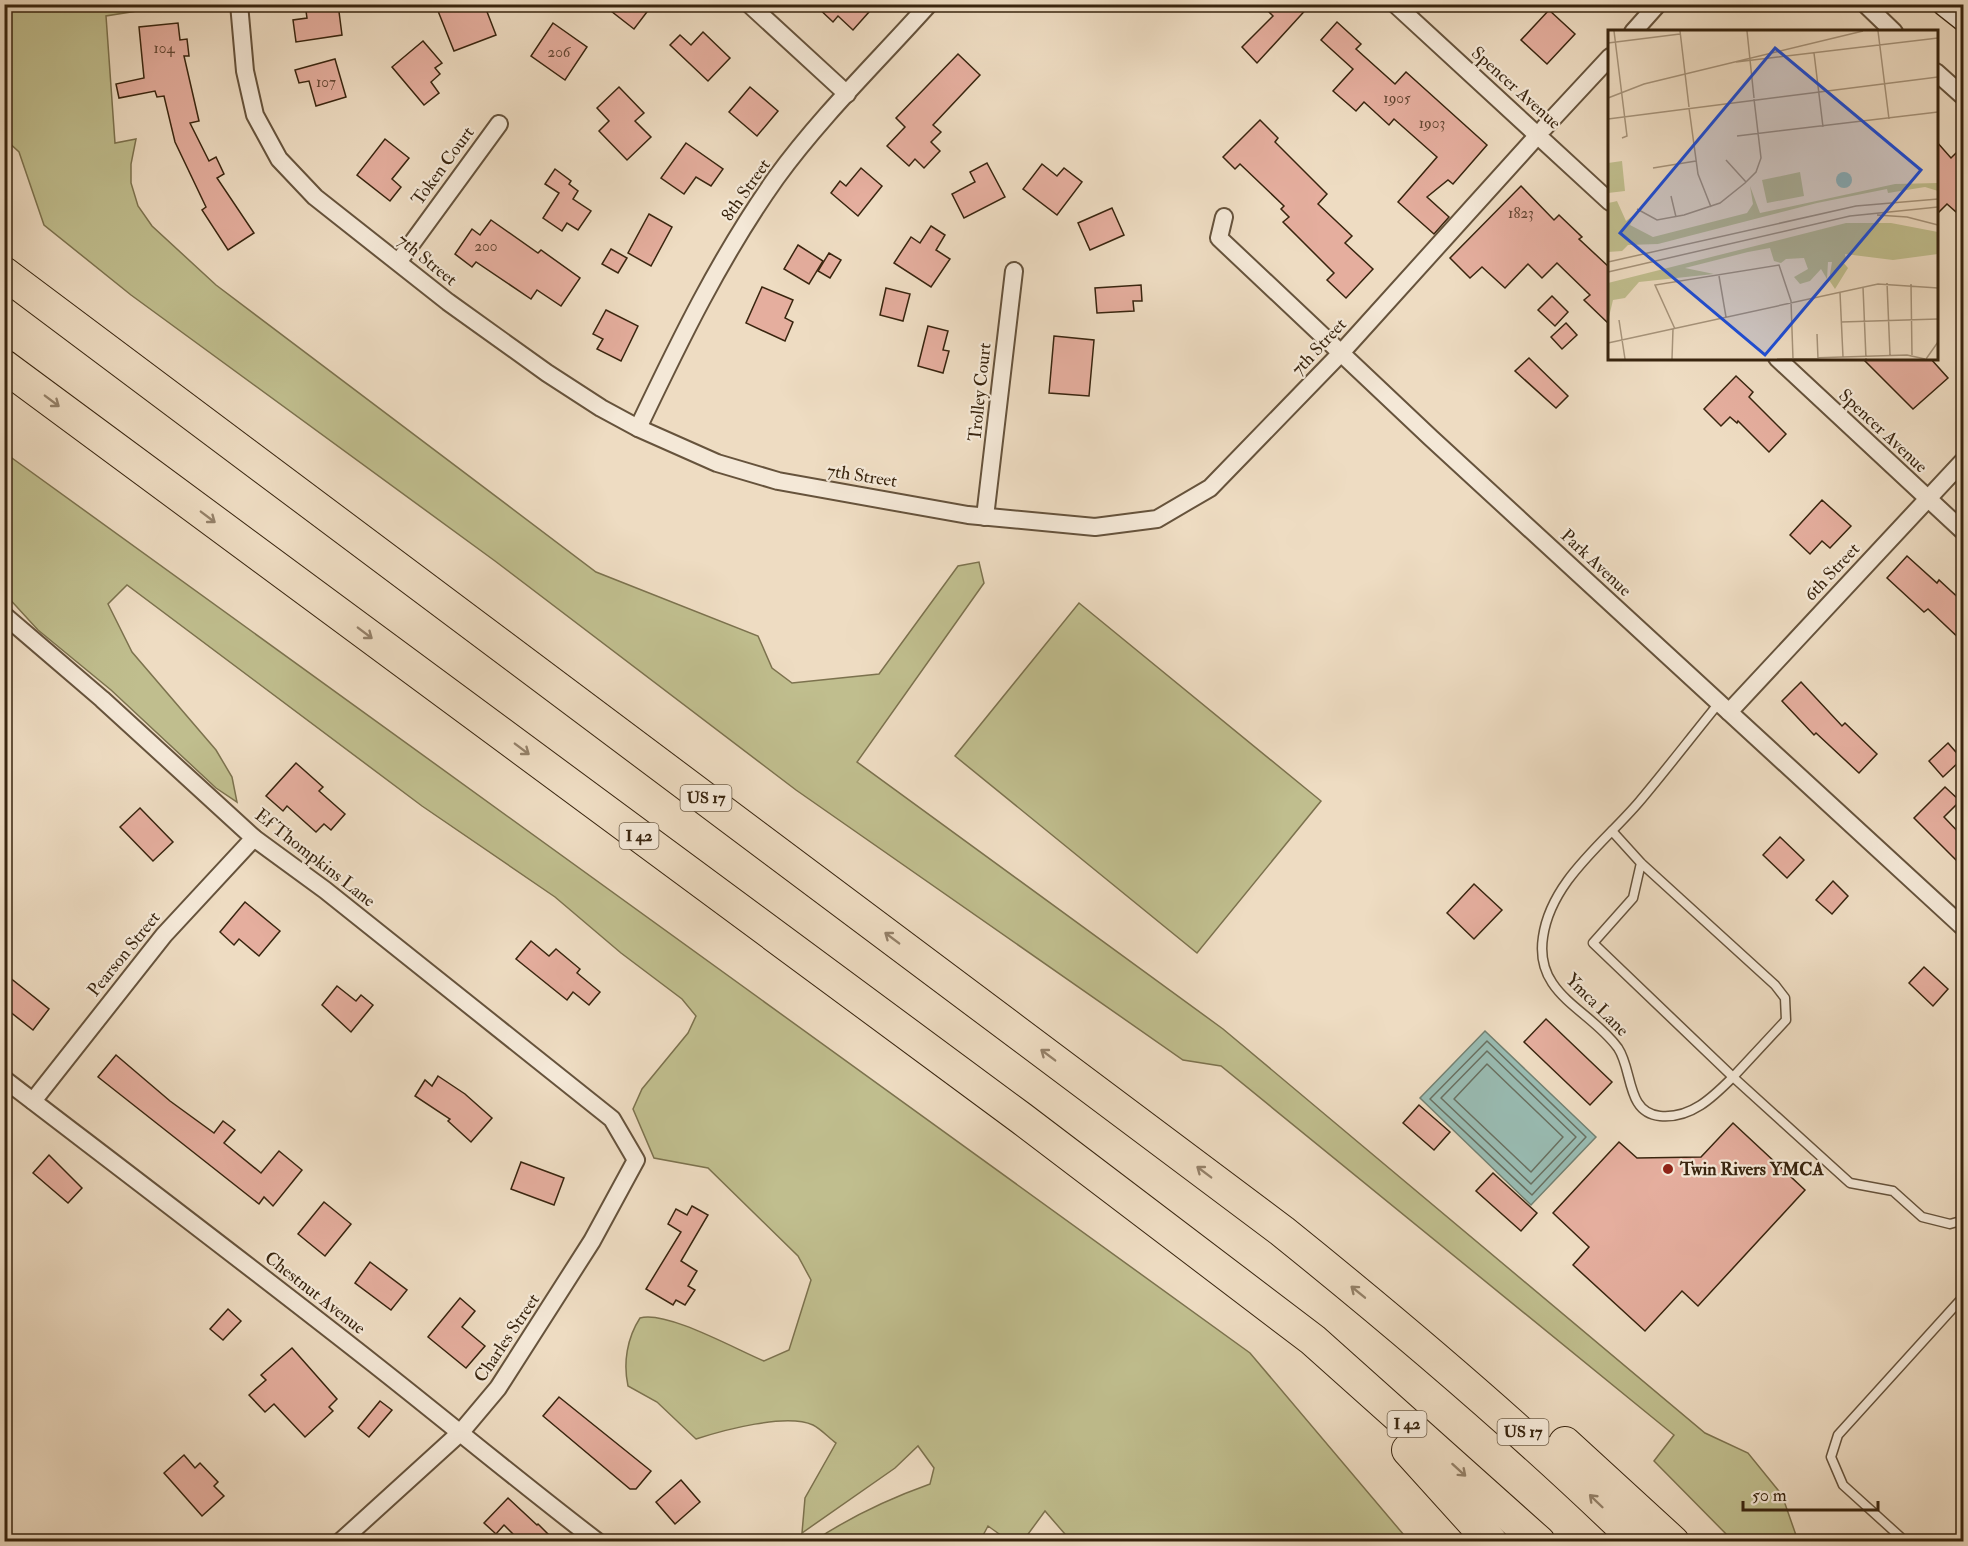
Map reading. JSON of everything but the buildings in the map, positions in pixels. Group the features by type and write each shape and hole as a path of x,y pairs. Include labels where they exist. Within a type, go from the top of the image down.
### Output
{"highway":[{"name":"US 17","path":"4,273 1282,1231 1451,1369 1538,1446 1638,1542"},
{"name":"I 42","path":"4,366 1001,1104 1313,1340 1539,1542"},
{"path":"1272,1309 1427,1469 1491,1542"},
{"path":"1451,1369 1552,1433 1673,1542"}],"street":[{"name":"7th Street","path":"239,4 245,71 255,115 279,159 315,197 399,261 448,302 601,408 638,428 717,463 778,481 986,517 1095,527 1157,519 1210,488 1341,353 1608,59"},
{"path":"749,4 847,94"},
{"name":"8th Street","path":"638,428 696,307 734,242 777,177 847,94 929,4"},
{"name":"Spencer Avenue","path":"1395,4 1608,187"},
{"name":"Spencer Avenue","path":"1411,4 1608,200"},
{"path":"1635,30 1658,4"},
{"path":"1865,4 1892,30"},
{"path":"1945,4 1964,19"},
{"path":"1938,74 1964,97"},
{"name":"Token Court","path":"399,261 499,124"},
{"name":"Park Avenue","path":"1224,217 1219,238 1964,928"},
{"name":"Trolley Court","path":"986,517 1014,271"},
{"name":"Spencer Avenue","path":"1778,360 1932,495 1964,517"},
{"name":"Spencer Avenue","path":"1795,360 1932,495 1964,532"},
{"name":"6th Street","path":"1724,707 1964,460"},
{"name":"Ef Thompkins Lane","path":"4,615 110,706 254,838 325,890 612,1119"},
{"name":"Pearson Street","path":"33,1101 164,935 254,838"},
{"name":"Chestnut Avenue","path":"4,1079 461,1432 499,1467 598,1542"},
{"name":"Charles Street","path":"340,1542 461,1432 498,1388 550,1310 592,1241 636,1160 612,1119"}],"lane":[{"name":"Ymca Lane","path":"1612,831 1641,863 1775,985 1785,998 1786,1020 1710,1100 1686,1113 1659,1116 1644,1110 1634,1100 1626,1059 1613,1041 1564,998 1549,980 1542,962 1543,937 1551,906 1573,873 1724,707"},
{"path":"1641,863 1633,898 1593,943 1733,1077 1850,1183 1893,1191 1922,1217 1950,1224 1964,1220"},
{"path":"1906,1542 1844,1485 1832,1457 1838,1435 1964,1296"}],"shaded area":[{"path":"5,4 175,5 106,16 115,143 136,139 131,164 131,183 138,206 152,226 216,285 596,572 758,636 772,668 792,683 879,674 958,566 979,562 984,583 857,762 1223,1029 1705,1433 1748,1453 1782,1495 1798,1541 1733,1541 1654,1461 1674,1435 1221,1066 1183,1060 796,790 495,561 131,295 44,225 19,152 5,139"},
{"path":"5,453 1250,1353 1409,1541 1071,1541 1045,1511 1023,1541 1009,1541 988,1526 980,1541 814,1541 870,1509 930,1484 934,1468 918,1446 895,1468 802,1533 805,1498 836,1443 813,1425 787,1421 755,1424 696,1439 657,1402 628,1386 627,1351 640,1318 652,1317 684,1325 764,1361 789,1350 811,1280 798,1256 708,1168 654,1158 633,1109 642,1089 688,1033 696,1016 682,999 621,953 555,897 422,806 127,585 108,604 132,652 216,750 232,777 237,802 216,788 111,690 38,630 5,594"},
{"path":"1079,603 1321,801 1197,953 955,756"}],"water":[{"path":"1485,1031 1596,1137 1531,1205 1420,1098"}],"place":[{"name":"Twin Rivers YMCA","path":"1668,1169"}]}
